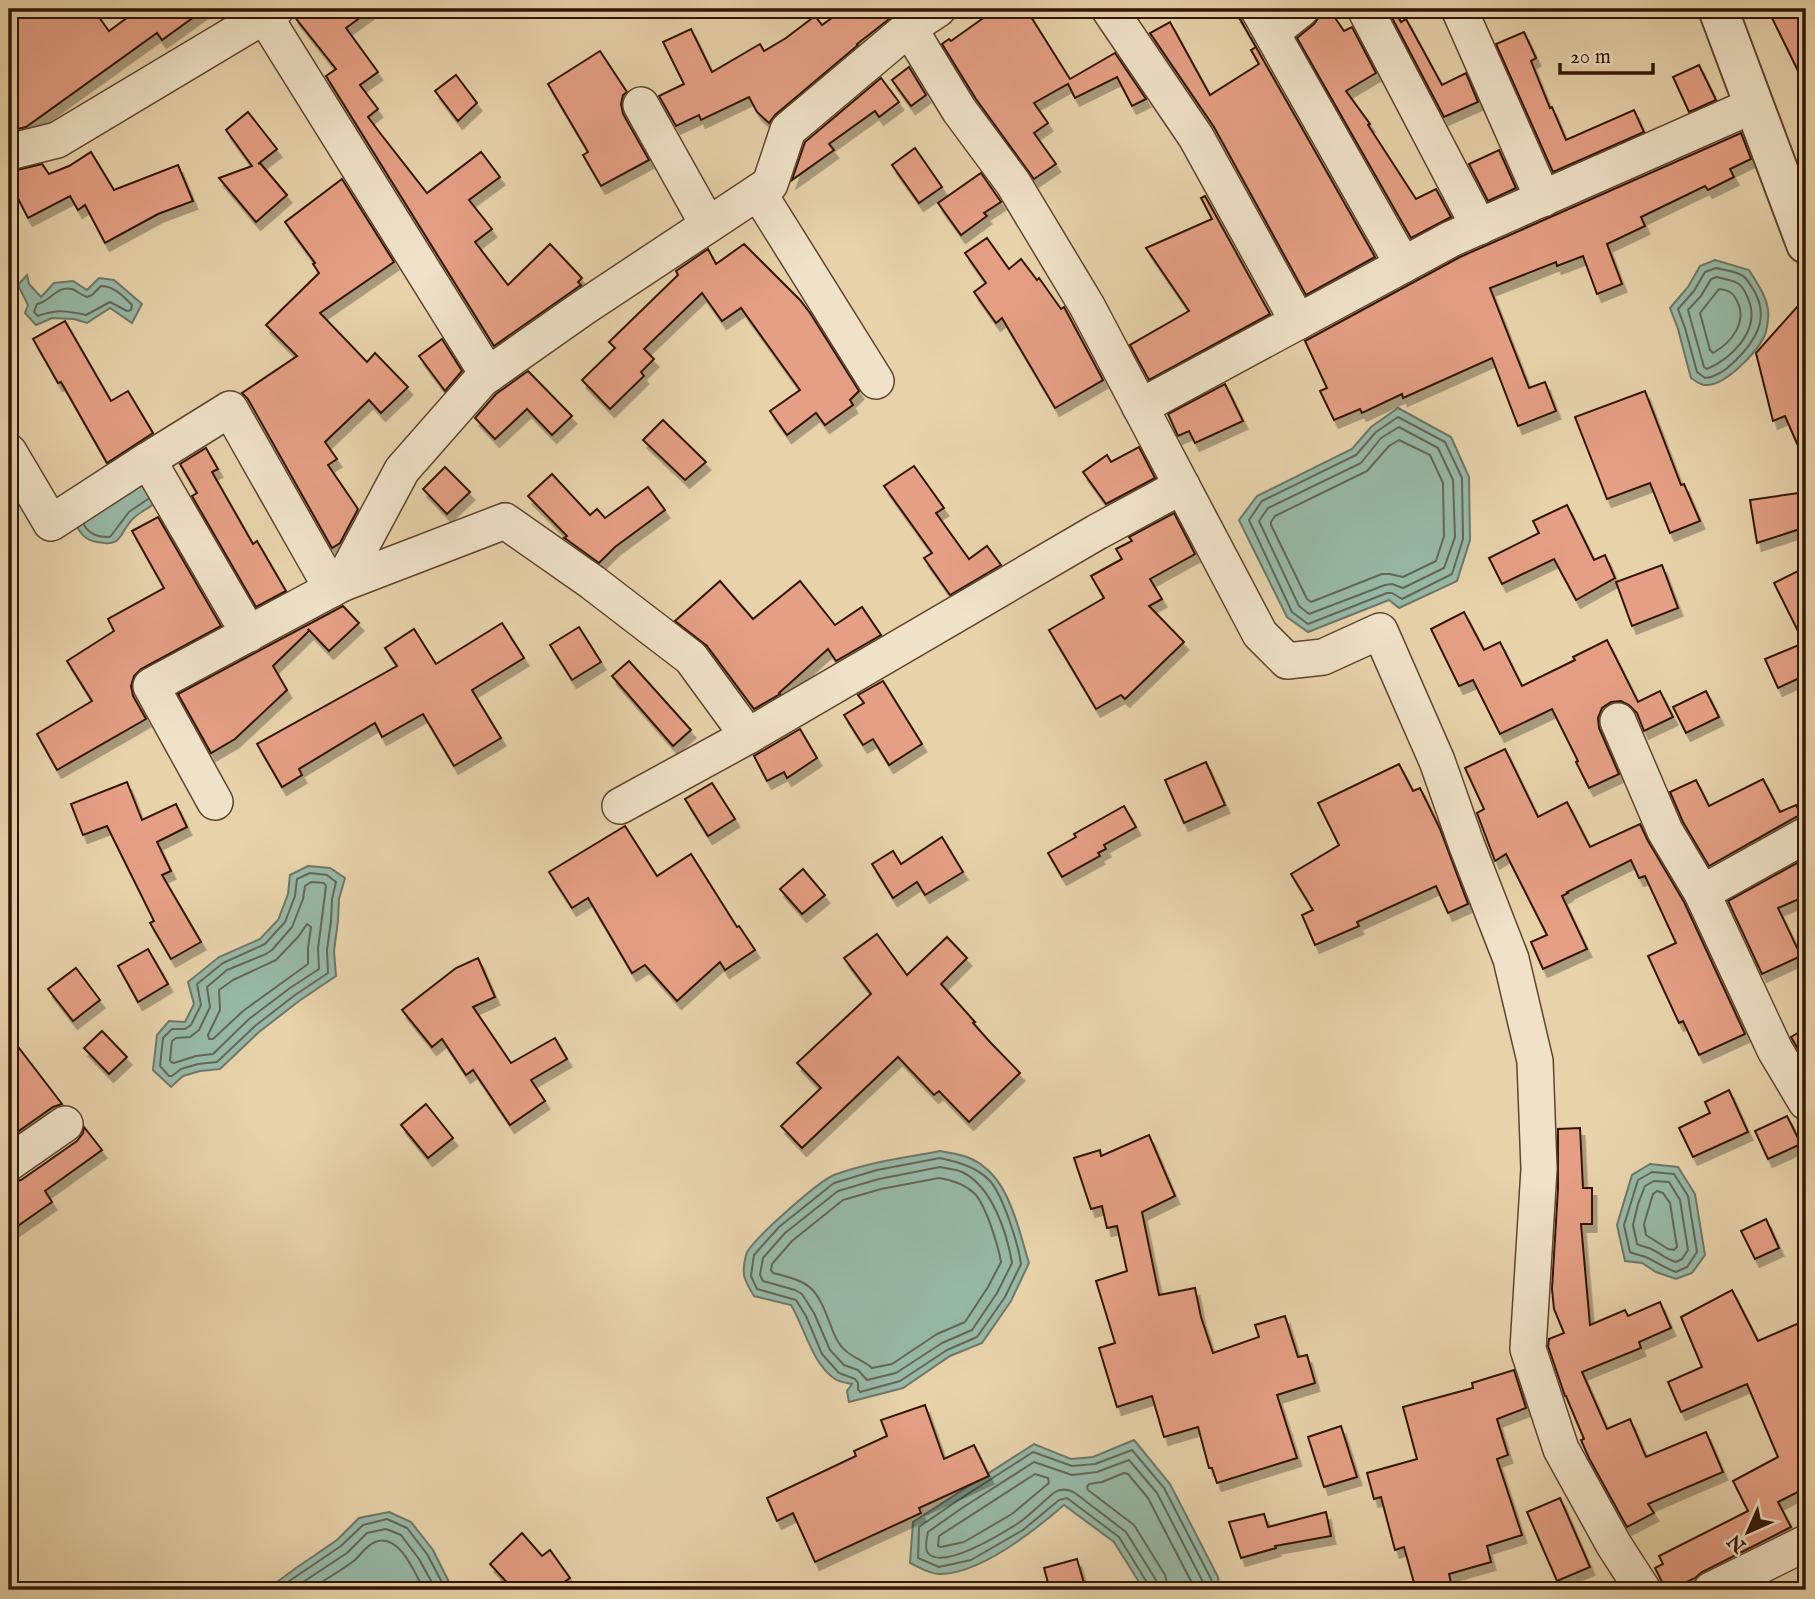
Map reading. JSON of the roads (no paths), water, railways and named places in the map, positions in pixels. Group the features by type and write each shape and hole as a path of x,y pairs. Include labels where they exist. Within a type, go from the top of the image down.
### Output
{"street":[{"path":"337,586 402,470 482,379 583,308 771,184 788,130 909,28 938,9"},
{"path":"1109,9 1196,137 1298,322"},
{"path":"1301,9 1265,21 1403,265"},
{"path":"1365,9 1479,227"},
{"path":"1459,9 1543,199"},
{"path":"1718,9 1806,244"},
{"path":"9,152 57,140 266,11 488,375"},
{"path":"909,28 959,110 1013,183 1087,306 1260,634 1287,661 1323,657 1380,631 1437,761 1510,959 1535,1061 1539,1169 1528,1349 1560,1449 1614,1545 1643,1590"},
{"path":"641,105 708,225"},
{"path":"1140,407 1451,239 1754,105"},
{"path":"758,192 876,381"},
{"path":"9,452 51,523 230,409 337,586"},
{"path":"148,460 249,634"},
{"path":"620,806 748,736 1097,532 1182,486"},
{"path":"215,802 151,686 337,586 505,521 592,582 691,658 748,736"},
{"path":"1618,721 1665,831 1702,893 1775,1051 1806,1102"},
{"path":"1702,893 1806,835"},
{"path":"9,1163 65,1124"},
{"path":"1712,1590 1806,1543"}],"water":[{"path":"1715,260 1749,270 1765,299 1768,320 1764,337 1747,360 1721,381 1705,385 1691,378 1670,308 1688,287 1700,266"},
{"path":"27,275 29,284 41,297 54,283 73,281 87,290 99,278 114,280 142,304 132,323 110,308 87,323 74,319 52,318 36,325 25,313 28,305 18,285"},
{"path":"1398,408 1451,437 1469,477 1470,540 1457,581 1399,608 1389,600 1308,632 1287,617 1239,520 1257,496 1352,449 1371,427"},
{"path":"140,475 155,503 130,521 121,537 113,542 97,542 84,536 76,525"},
{"path":"308,866 330,868 345,878 339,899 334,951 336,976 259,1032 220,1069 183,1076 171,1087 153,1070 157,1035 169,1021 185,1022 194,1004 188,982 219,957 260,939 278,920 288,894 290,875"},
{"path":"940,1151 967,1157 993,1175 1009,1202 1029,1263 1011,1301 982,1343 950,1356 903,1388 849,1402 847,1391 852,1384 835,1379 820,1364 791,1305 754,1296 744,1277 746,1255 759,1237 786,1212 834,1175 873,1164"},
{"path":"1650,1164 1678,1167 1695,1194 1705,1255 1692,1273 1676,1279 1656,1272 1642,1263 1625,1261 1617,1225 1632,1175"},
{"path":"1134,1440 1170,1484 1218,1577 1220,1590 1144,1590 1114,1542 1064,1505 1007,1549 973,1566 957,1572 937,1574 910,1563 913,1522 1034,1444 1071,1459 1093,1457"},
{"path":"389,1512 411,1522 433,1550 453,1590 266,1590 337,1540 359,1518"}]}
